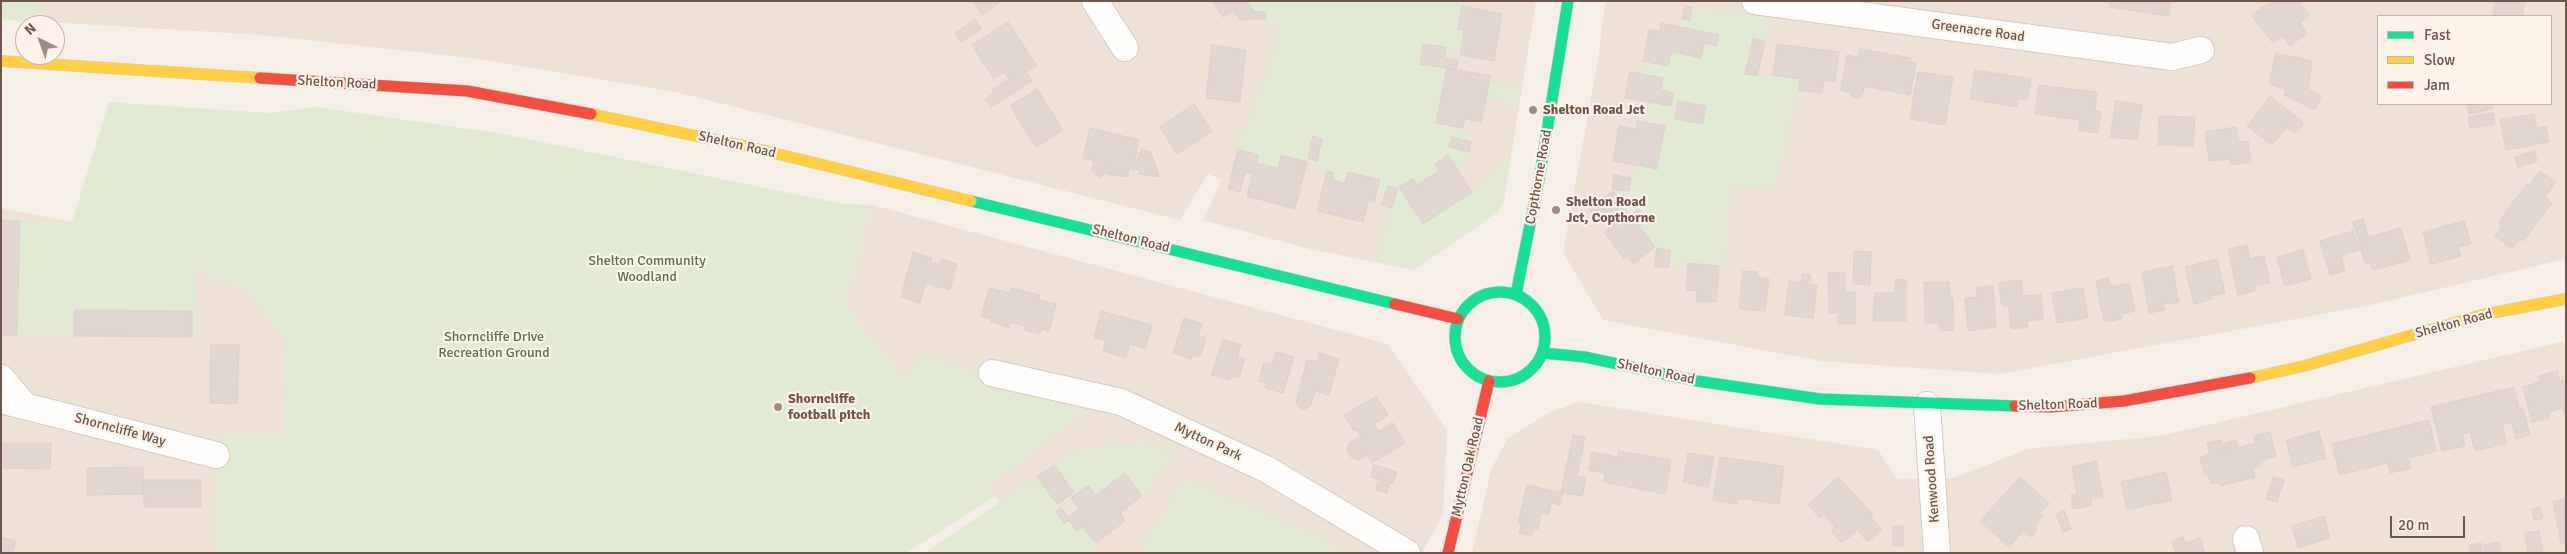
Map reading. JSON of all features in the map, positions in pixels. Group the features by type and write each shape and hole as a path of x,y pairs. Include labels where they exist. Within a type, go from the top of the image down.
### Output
{"main road":[{"name":"Copthorne Road","path":"1516,294 1539,180 1568,1"},
{"name":"Shelton Road","path":"1,61 467,91 514,99 749,147 1458,319"},
{"path":"1493,292 1516,294 1528,301 1538,311 1544,324 1546,339 1542,353 1536,364 1521,377 1502,382 1489,381 1475,374 1460,357 1455,334 1458,319 1472,301 1482,295 1493,292"},
{"name":"Shelton Road","path":"1542,353 1585,356 1697,381 1820,399 1927,405 2050,408 2124,401 2304,366 2486,314 2566,299"},
{"name":"Mytton Oak Road","path":"1448,553 1489,381"}],"street":[{"path":"1095,1 1125,48"},
{"name":"Greenacre Road","path":"1755,1 2172,57 2201,50"},
{"name":"Mytton Park","path":"992,373 1121,402 1266,469 1406,553"},
{"name":"Shorncliffe Way","path":"1,378 12,402 216,456"},
{"name":"Kenwood Road","path":"1927,405 1937,553"}],"shaded area":[{"path":"1,1 1536,1 1504,201 1498,212 1414,270 1310,249 1203,220 1222,180 1208,174 1180,220 676,92 473,58 262,35 65,23 65,15 15,15 15,20 1,19"},
{"path":"1605,1 2566,1 2566,259 2370,305 2000,374 1821,361 1603,320 1563,252 1598,60"},
{"path":"872,205 1388,344 1447,430 1443,514 1422,553 924,553 1000,503 846,307"},
{"path":"1,208 72,222 195,269 252,294 285,341 283,435 220,434 216,455 214,552 1,553"},
{"path":"2566,341 2566,553 1472,553 1491,470 1507,439 1550,412 1579,402 1878,450 1897,479 1954,478 2027,449 2160,436"}],"green space":[{"path":"1,1 37,1 40,15 15,15 15,20 1,19"},
{"path":"1247,1 1462,1 1458,29 1464,30 1460,55 1445,52 1445,47 1423,44 1420,64 1447,68 1436,123 1470,132 1467,141 1452,137 1469,152 1458,170 1448,156 1435,164 1439,171 1417,185 1413,178 1399,187 1424,224 1472,192 1500,167 1502,161 1509,161 1504,201 1498,212 1414,270 1378,262 1397,188 1388,186 1386,194 1377,191 1380,180 1345,184 1332,180 1334,173 1315,167 1322,139 1313,136 1307,162 1281,155 1278,168 1256,163 1258,155 1236,148 1268,74 1282,23 1267,23 1265,11 1254,12"},
{"path":"1692,7 1768,18 1765,41 1753,38 1745,74 1800,79 1775,190 1731,185 1725,270 1718,269 1718,266 1688,263 1687,269 1668,268 1671,251 1655,247 1639,226 1646,221 1630,215 1612,189 1629,191 1631,174 1637,175 1639,166 1657,169 1665,123 1639,118 1641,101 1671,106 1674,93 1661,90 1663,78 1644,75 1646,62 1671,52 1704,43 1716,46 1718,35 1681,28 1682,19 1690,20","holes":["1678,101 1706,106 1703,124 1675,119"]},
{"path":"1489,82 1521,88 1518,104 1486,99"},
{"name":"Shorncliffe Drive Recreation Ground","path":"109,102 268,113 317,107 497,133 844,204 872,205 846,307 903,380 921,353 1084,413 988,488 994,497 906,553 64,553 214,552 216,455 220,434 283,435 285,341 252,294 195,269 195,337 192,337 192,311 74,310 74,336 17,335 20,221 72,222"},
{"path":"1141,441 1175,455 1142,496 1125,473 1096,495 1088,485 1076,495 1054,465 1079,450"},
{"path":"1037,477 1060,508 1056,512 1065,523 1069,520 1083,527 1096,543 1097,553 924,553"},
{"path":"1184,479 1343,548 1341,553 1138,553"}],"building":[{"path":"973,1 1001,1 982,15"},
{"path":"1212,1 1247,1 1254,12 1265,11 1266,19 1240,20 1233,10 1223,17"},
{"path":"2110,1 2171,1 2169,16 2109,7"},
{"path":"2270,1 2298,1 2310,15 2300,23 2307,33 2290,46 2282,35 2273,43 2252,16"},
{"path":"2495,1 2525,1 2522,15 2493,15"},
{"path":"1462,6 1502,14 1494,61 1460,55 1464,30 1458,29"},
{"path":"1685,6 1692,7 1690,21 1682,19"},
{"path":"975,19 982,29 961,42 955,33"},
{"path":"1008,22 1037,66 1026,72 1032,81 991,107 985,99 994,93 992,90 1009,79 1004,72 994,79 972,45"},
{"path":"1661,23 1719,35 1716,46 1704,43 1701,58 1671,52 1668,66 1643,61 1649,30 1660,31"},
{"path":"1753,38 1765,41 1757,76 1745,74"},
{"path":"1423,44 1446,47 1444,58 1458,60 1456,70 1420,64"},
{"path":"1777,44 1839,52 1835,82 1824,81 1822,93 1798,90 1800,79 1773,75"},
{"path":"1212,45 1246,50 1240,102 1206,98"},
{"path":"1860,49 1911,58 1910,62 1916,63 1910,95 1864,86 1863,93 1858,99 1852,97 1849,92 1841,90 1847,55 1858,57"},
{"path":"2276,53 2312,61 2308,89 2321,96 2315,110 2284,95 2286,90 2269,83"},
{"path":"1447,68 1491,76 1481,122 1465,119 1463,128 1436,123"},
{"path":"1975,70 2031,79 2027,100 2019,99 2017,107 1970,99"},
{"path":"1630,72 1663,78 1661,90 1674,93 1671,106 1625,98"},
{"path":"1918,72 1953,77 1945,125 1910,119"},
{"path":"2039,85 2097,92 2095,111 2101,112 2098,133 2079,131 2080,120 2035,114"},
{"path":"1037,89 1063,130 1036,147 1010,106"},
{"path":"2270,96 2302,121 2303,125 2294,133 2287,127 2272,145 2247,126"},
{"path":"1678,101 1706,106 1703,124 1675,119"},
{"path":"2116,101 2142,105 2137,140 2110,137"},
{"path":"1194,104 1212,131 1177,154 1160,127"},
{"path":"2467,105 2493,105 2493,109 2469,114"},
{"path":"2493,113 2495,124 2470,128 2468,117"},
{"path":"2534,114 2537,128 2546,126 2549,142 2506,150 2500,120"},
{"path":"2159,116 2195,117 2193,146 2158,145"},
{"path":"1637,121 1665,126 1657,169 1613,161 1619,126 1636,129"},
{"path":"2236,127 2239,142 2248,141 2251,162 2231,165 2230,159 2209,161 2205,132"},
{"path":"1090,128 1139,140 1135,159 1138,160 1141,149 1151,152 1159,177 1139,174 1139,170 1129,169 1128,177 1107,174 1108,165 1106,165 1105,173 1101,177 1096,175 1092,171 1094,161 1083,158"},
{"path":"1313,136 1322,139 1317,161 1308,158"},
{"path":"1452,137 1471,142 1469,152 1449,147"},
{"path":"1238,149 1258,155 1256,163 1278,168 1281,155 1307,162 1295,209 1247,196 1253,173 1245,172 1240,192 1228,189"},
{"path":"2534,151 2537,161 2518,167 2515,157"},
{"path":"1448,155 1472,192 1423,224 1399,187 1413,178 1417,185 1439,171 1435,164"},
{"path":"1327,171 1334,173 1332,180 1345,184 1348,172 1380,180 1374,202 1368,201 1363,222 1317,211"},
{"path":"2540,171 2556,182 2545,197 2552,203 2523,241 2520,239 2512,249 2495,236 2502,226 2498,223 2527,184 2529,186"},
{"path":"1614,175 1631,178 1629,191 1612,189"},
{"path":"1388,186 1398,189 1392,208 1382,205"},
{"path":"1613,191 1630,215 1638,209 1647,221 1639,226 1655,247 1633,264 1627,256 1624,259 1604,232 1609,228 1604,221 1600,224 1589,209"},
{"path":"2363,219 2368,237 2401,228 2410,260 2373,270 2370,262 2365,263 2353,222"},
{"path":"1,220 20,221 17,335 1,335"},
{"path":"2464,221 2471,244 2458,247 2461,256 2431,264 2423,232"},
{"path":"2353,231 2359,250 2341,255 2345,271 2330,275 2320,241"},
{"path":"2247,245 2250,259 2264,256 2270,283 2254,286 2255,291 2238,295 2228,249"},
{"path":"1657,248 1671,251 1668,268 1654,266"},
{"path":"2303,250 2311,279 2285,286 2277,257"},
{"path":"1854,251 1871,252 1870,285 1853,284"},
{"path":"913,252 932,258 931,263 939,264 941,259 957,264 950,290 925,283 920,303 901,297"},
{"path":"2217,259 2225,293 2211,296 2212,299 2194,304 2185,267"},
{"path":"1688,263 1719,266 1716,302 1696,301 1697,291 1686,290"},
{"path":"2172,266 2179,302 2163,304 2165,310 2149,313 2142,272"},
{"path":"1743,271 1757,272 1756,277 1769,279 1765,311 1739,309"},
{"path":"1845,272 1845,292 1855,292 1855,324 1838,324 1838,313 1829,313 1828,273"},
{"path":"1803,274 1810,274 1811,284 1817,285 1813,318 1785,315 1789,281 1800,283"},
{"path":"2108,278 2110,287 2129,283 2135,311 2121,314 2122,319 2104,322 2096,281"},
{"path":"1896,279 1906,280 1906,321 1873,321 1875,293 1895,293"},
{"path":"2021,280 2023,296 2041,294 2043,319 2027,321 2028,327 2011,329 2009,306 2002,306 1999,283"},
{"path":"1924,282 1949,282 1950,298 1953,298 1954,330 1940,331 1940,323 1925,323"},
{"path":"1993,286 1996,327 1968,331 1965,298 1977,297 1976,287"},
{"path":"989,288 1010,293 1011,288 1040,295 1039,300 1056,304 1049,331 1041,329 1040,334 1025,330 1026,326 1010,322 1009,327 991,322 992,319 981,317"},
{"path":"2083,288 2088,318 2057,323 2052,293"},
{"path":"74,310 192,311 192,337 74,336"},
{"path":"1101,311 1152,325 1145,349 1130,344 1126,358 1103,351 1106,341 1094,338"},
{"path":"1184,318 1202,324 1198,336 1206,338 1200,357 1193,355 1191,359 1173,353"},
{"path":"1223,339 1241,345 1237,357 1245,359 1239,378 1231,376 1230,380 1211,375"},
{"path":"211,345 239,345 237,404 210,403"},
{"path":"1276,352 1294,357 1283,393 1265,388 1266,383 1259,381 1264,362 1272,364"},
{"path":"1319,353 1339,359 1329,395 1315,391 1311,405 1301,409 1296,403 1307,360 1317,362"},
{"path":"2557,371 2559,381 2566,380 2566,415 2562,408 2548,412 2549,418 2532,422 2523,387 2540,382 2539,376"},
{"path":"2514,387 2519,409 2523,408 2530,435 2516,439 2512,422 2502,424 2507,443 2475,451 2470,432 2462,434 2465,446 2442,451 2431,407"},
{"path":"1376,396 1388,415 1374,424 1379,432 1393,423 1405,443 1372,463 1367,455 1359,460 1351,457 1347,451 1349,443 1361,436 1357,430 1354,431 1344,415"},
{"path":"2429,420 2436,451 2409,458 2411,468 2390,473 2387,463 2340,475 2332,444"},
{"path":"2319,431 2326,458 2293,467 2286,440"},
{"path":"2270,432 2276,456 2259,461 2260,466 2253,468 2255,477 2220,486 2220,482 2211,484 2208,474 2205,475 2200,457 2210,455 2207,443 2221,440 2224,451 2224,444 2236,440 2238,448 2256,443 2254,436"},
{"path":"1573,435 1585,437 1577,476 1586,478 1582,496 1561,492"},
{"path":"1,443 51,443 50,469 1,468"},
{"path":"1619,451 1671,460 1665,494 1604,482 1605,473 1589,470 1592,452 1618,457"},
{"path":"1688,453 1714,457 1708,487 1683,482"},
{"path":"1720,457 1784,466 1779,504 1738,498 1737,504 1713,500"},
{"path":"2096,461 2103,497 2091,499 2092,505 2073,509 2071,495 2077,494 2072,467"},
{"path":"1054,465 1074,492 1057,504 1037,477"},
{"path":"1374,465 1397,472 1393,484 1371,477"},
{"path":"143,467 143,494 87,495 87,468"},
{"path":"2166,472 2172,500 2127,510 2121,482"},
{"path":"1125,473 1142,496 1120,513 1125,521 1096,543 1083,527 1077,531 1069,520 1065,524 1056,512 1061,508 1068,517 1079,509 1071,498 1088,485 1096,495"},
{"path":"1838,477 1873,514 1870,516 1882,529 1868,542 1857,530 1842,543 1831,531 1835,527 1824,515 1820,518 1808,505"},
{"path":"2020,477 2049,503 2040,513 2043,516 2034,527 2038,530 2031,537 2024,530 2009,547 1980,521"},
{"path":"2273,477 2284,480 2277,502 2266,499"},
{"path":"143,480 201,480 201,507 144,507"},
{"path":"1378,482 1389,485 1387,493 1376,490"},
{"path":"1527,485 1563,493 1560,505 1551,503 1548,515 1541,513 1538,529 1534,528 1531,536 1519,533 1521,524 1518,523"},
{"path":"2565,499 2566,544 2561,544 2553,501"},
{"path":"2540,507 2543,518 2534,520 2532,509"},
{"path":"2064,510 2071,529 2063,532 2056,514"},
{"path":"2324,516 2330,538 2298,548 2292,526"},
{"path":"1893,526 1903,526 1903,546 1893,546"},
{"path":"2539,531 2543,553 2528,553 2525,533"},
{"path":"1,537 16,541 12,553 1,553"},
{"path":"2183,537 2185,543 2200,538 2205,553 2176,553 2172,541"},
{"path":"2499,542 2501,553 2485,553 2484,545"},
{"path":"2481,543 2483,553 2471,553 2469,545"}],"traffic: fast":[{"path":"1516,294 1539,180 1568,1"},
{"path":"971,201 1395,304"},
{"path":"1500,292 1517,295 1532,305 1542,320 1545,337 1542,354 1532,369 1517,379 1500,382 1483,379 1468,369 1458,354 1455,337 1458,320 1468,305 1483,295 1500,292"},
{"path":"1543,353 1585,357 1697,381 1820,399 2015,406"}],"traffic: slow":[{"path":"1,61 260,78"},
{"path":"591,114 749,147 971,201"},
{"path":"2250,378 2304,366 2486,314 2566,299"}],"traffic: jam":[{"path":"260,78 467,91 591,114"},
{"path":"1395,304 1458,319"},
{"path":"2015,406 2051,407 2124,401 2250,378"},
{"path":"1448,553 1489,381"}],"place":[{"name":"Shelton Road Jct","path":"1533,110"},
{"name":"Shelton Road Jct, Copthorne","path":"1556,210"},
{"name":"Shorncliffe football pitch","path":"778,407"}],"park label":[{"name":"Shelton Community Woodland","path":"647,270"}]}
